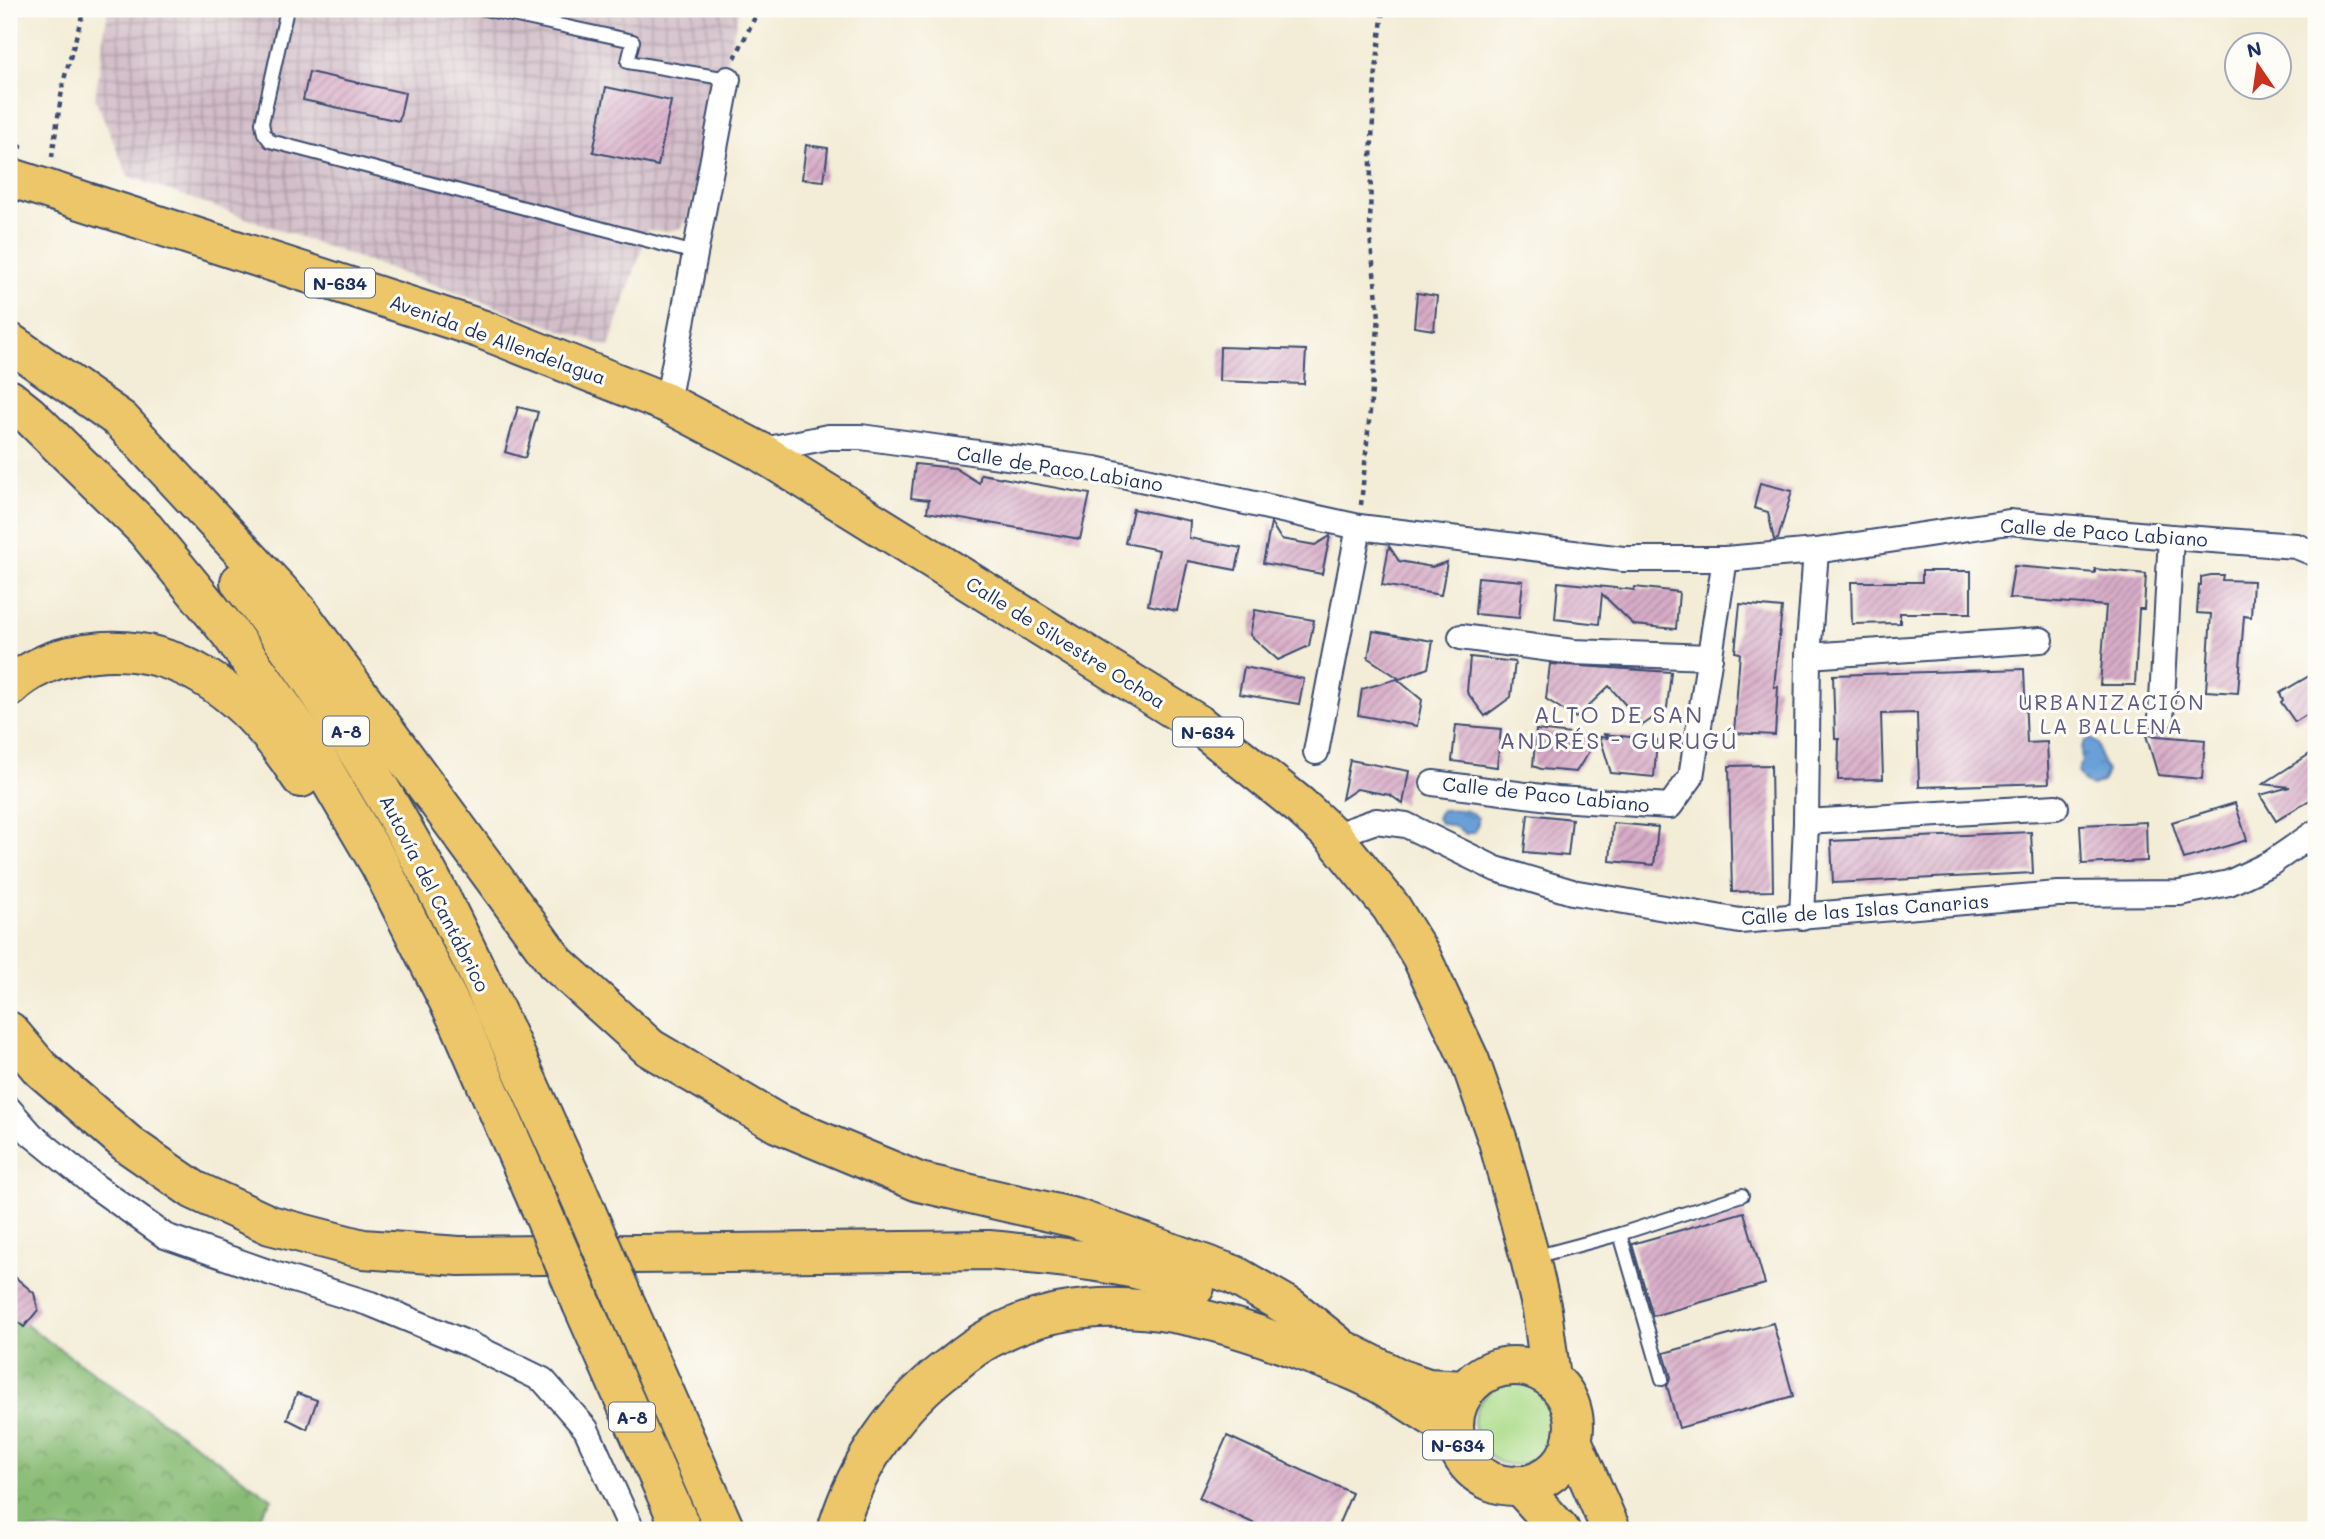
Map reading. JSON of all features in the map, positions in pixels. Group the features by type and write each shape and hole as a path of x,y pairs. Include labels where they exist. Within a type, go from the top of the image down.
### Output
{"highway":[{"name":"Avenida de Allendelagua","path":"9,177 481,329 667,403"},
{"name":"Autovía del Cantábrico","path":"9,343 136,462 194,524 276,628 330,705 380,786 433,883 483,985 725,1530"},
{"path":"9,343 121,421 297,610 556,962 650,1048 777,1123 919,1182 1075,1218 1234,1275 1291,1308 1336,1344"},
{"name":"Autovía del Cantábrico","path":"9,399 29,415 145,529 230,632 307,741 380,864 461,1026 682,1530"},
{"name":"Calle de Silvestre Ochoa","path":"667,403 759,452 1198,724 1299,805 1333,836 1391,907 1421,956 1443,1001 1471,1061 1498,1142 1530,1258"},
{"path":"9,688 55,659 98,650 146,652 188,667 221,687 253,715 286,754 402,945 461,1026"},
{"path":"9,1031 40,1068 129,1145 194,1190 270,1225 363,1249 459,1256 989,1250 1064,1257 1136,1269 1186,1284 1265,1313 1336,1344 1401,1379 1428,1388 1466,1390"},
{"name":"N-634","path":"1519,1485 1500,1484 1483,1476 1468,1464 1458,1448 1454,1429 1455,1415 1466,1390 1480,1376 1499,1367 1523,1329 1530,1258"},
{"name":"N-634","path":"1530,1258 1542,1310 1551,1378 1563,1390 1571,1406 1573,1440 1611,1530"},
{"path":"1243,1306 1454,1429"},
{"path":"837,1530 867,1459 889,1426 915,1395 944,1370 992,1337 1037,1319 1105,1307 1164,1311 1255,1333 1372,1379"},
{"path":"1499,1367 1535,1369 1551,1378"},
{"path":"1560,1530 1519,1485 1537,1481 1553,1471 1565,1457 1573,1440"}],"street":[{"path":"667,403 728,79"},
{"name":"Calle de Paco Labiano","path":"759,452 828,438 861,437 1095,469 1359,527 1623,559 1725,559 1816,551 2009,522 2296,546 2316,554"},
{"path":"1316,751 1359,527"},
{"path":"2161,718 2171,537"},
{"path":"1802,916 1808,656 1816,551"},
{"name":"Calle de Paco Labiano","path":"1433,783 1557,799 1670,806 1691,777 1725,559"},
{"path":"1461,637 1573,652 1710,657"},
{"path":"1808,656 2040,640"},
{"path":"1806,822 2056,807"},
{"name":"Calle de las Islas Canarias","path":"1333,836 1376,821 1406,825 1496,869 1572,892 1740,921 2058,894 2180,893 2229,883 2271,863 2316,832"},
{"path":"9,1109 31,1134 95,1186 165,1236 371,1304 471,1345 543,1380 586,1429 632,1530"}],"lane":[{"path":"287,9 262,123 264,133 270,141 695,253"},
{"path":"484,9 633,41 628,62 728,79"},
{"path":"1530,1258 1619,1234 1742,1195"},
{"path":"1619,1234 1662,1379"}],"path":[{"path":"52,157 63,83 84,9"},
{"path":"728,79 739,46 759,9"},
{"path":"1359,527 1379,317 1370,237 1371,159 1375,80 1383,9"}],"shaded area":[{"path":"108,9 739,9 726,64 710,109 690,213 682,228 648,230 609,347 128,176 95,98"}],"green space":[{"path":"9,1313 272,1499 250,1530 9,1530"},
{"path":"1515,1383 1531,1387 1544,1395 1552,1408 1556,1424 1552,1440 1544,1453 1531,1461 1515,1465 1499,1461 1486,1453 1478,1440 1474,1424 1478,1408 1486,1395 1499,1387"}],"water":[{"path":"2091,739 2098,744 2107,771 2103,781 2093,786 2085,784 2078,772 2082,761 2081,749 2085,741"},
{"path":"1441,810 1471,812 1478,818 1474,832 1466,834 1456,827 1440,823 1437,818"}],"building":[{"path":"309,72 405,93 399,121 303,100"},
{"path":"606,87 671,101 658,166 593,152"},
{"path":"806,145 828,148 824,181 802,179"},
{"path":"1417,293 1437,296 1434,330 1414,327"},
{"path":"1220,347 1306,350 1304,384 1219,381"},
{"path":"518,407 538,412 525,458 505,452"},
{"path":"915,464 955,468 979,483 981,474 1090,494 1080,539 927,512 929,500 911,498"},
{"path":"1760,483 1792,491 1778,539 1774,540 1768,512 1754,508"},
{"path":"1133,509 1190,521 1189,538 1241,548 1236,570 1188,561 1177,611 1148,605 1159,550 1125,543"},
{"path":"1271,523 1281,539 1315,545 1330,536 1322,574 1263,563"},
{"path":"1389,546 1399,561 1432,567 1447,562 1441,595 1382,585"},
{"path":"2014,566 2146,574 2144,609 2139,609 2135,685 2100,685 2106,606 2009,598"},
{"path":"1922,571 1971,571 1971,613 1900,613 1900,623 1852,624 1851,582 1922,582"},
{"path":"2223,575 2222,580 2253,581 2251,617 2244,616 2238,693 2206,691 2211,614 2197,613 2201,577"},
{"path":"1478,577 1523,581 1519,618 1475,614"},
{"path":"1558,582 1679,592 1676,629 1634,625 1602,594 1599,624 1555,619"},
{"path":"1740,604 1782,608 1774,687 1778,687 1775,735 1734,733 1740,653 1735,652"},
{"path":"1255,610 1314,620 1309,646 1278,660 1250,635"},
{"path":"1373,631 1433,641 1428,668 1400,679 1368,658"},
{"path":"1470,657 1515,662 1511,697 1485,716 1467,692"},
{"path":"1550,664 1671,672 1667,708 1643,725 1609,686 1576,718 1546,699"},
{"path":"1244,667 1304,679 1299,704 1239,694"},
{"path":"2024,669 2027,743 2047,742 2049,783 1919,787 1917,713 1881,714 1883,779 1838,780 1839,739 1835,739 1833,675"},
{"path":"2316,672 2316,709 2295,722 2281,702 2283,700 2280,693"},
{"path":"1397,679 1422,700 1417,726 1358,715 1362,689"},
{"path":"1456,725 1501,729 1497,767 1452,761"},
{"path":"1536,730 1598,737 1576,772 1541,769 1533,766"},
{"path":"1603,734 1657,740 1654,777 1611,773 1600,737 1609,738"},
{"path":"2146,735 2205,740 2202,779 2158,775"},
{"path":"2316,750 2316,796 2276,821 2260,795 2290,787 2263,784"},
{"path":"1350,760 1409,771 1403,804 1390,795 1357,789 1342,799"},
{"path":"1771,765 1773,891 1732,892 1729,766"},
{"path":"2235,803 2247,840 2184,859 2172,822"},
{"path":"1528,814 1572,819 1568,856 1524,852"},
{"path":"2146,822 2147,861 2082,864 2080,825"},
{"path":"1613,823 1658,827 1654,865 1610,861"},
{"path":"2031,832 2033,873 1833,883 1831,841"},
{"path":"1744,1212 1765,1284 1653,1316 1632,1244"},
{"path":"9,1272 34,1293 38,1310 24,1327 9,1315"},
{"path":"1773,1323 1793,1396 1679,1428 1667,1386 1671,1377 1664,1353"},
{"path":"297,1393 317,1400 307,1429 287,1419"},
{"path":"1227,1436 1352,1493 1336,1530 1268,1530 1199,1498"}],"district":[{"name":"URBANIZACIÓN LA BALLENA","path":"2112,713"},
{"name":"ALTO DE SAN ANDRÉS - GURUGÚ","path":"1619,727"}]}
